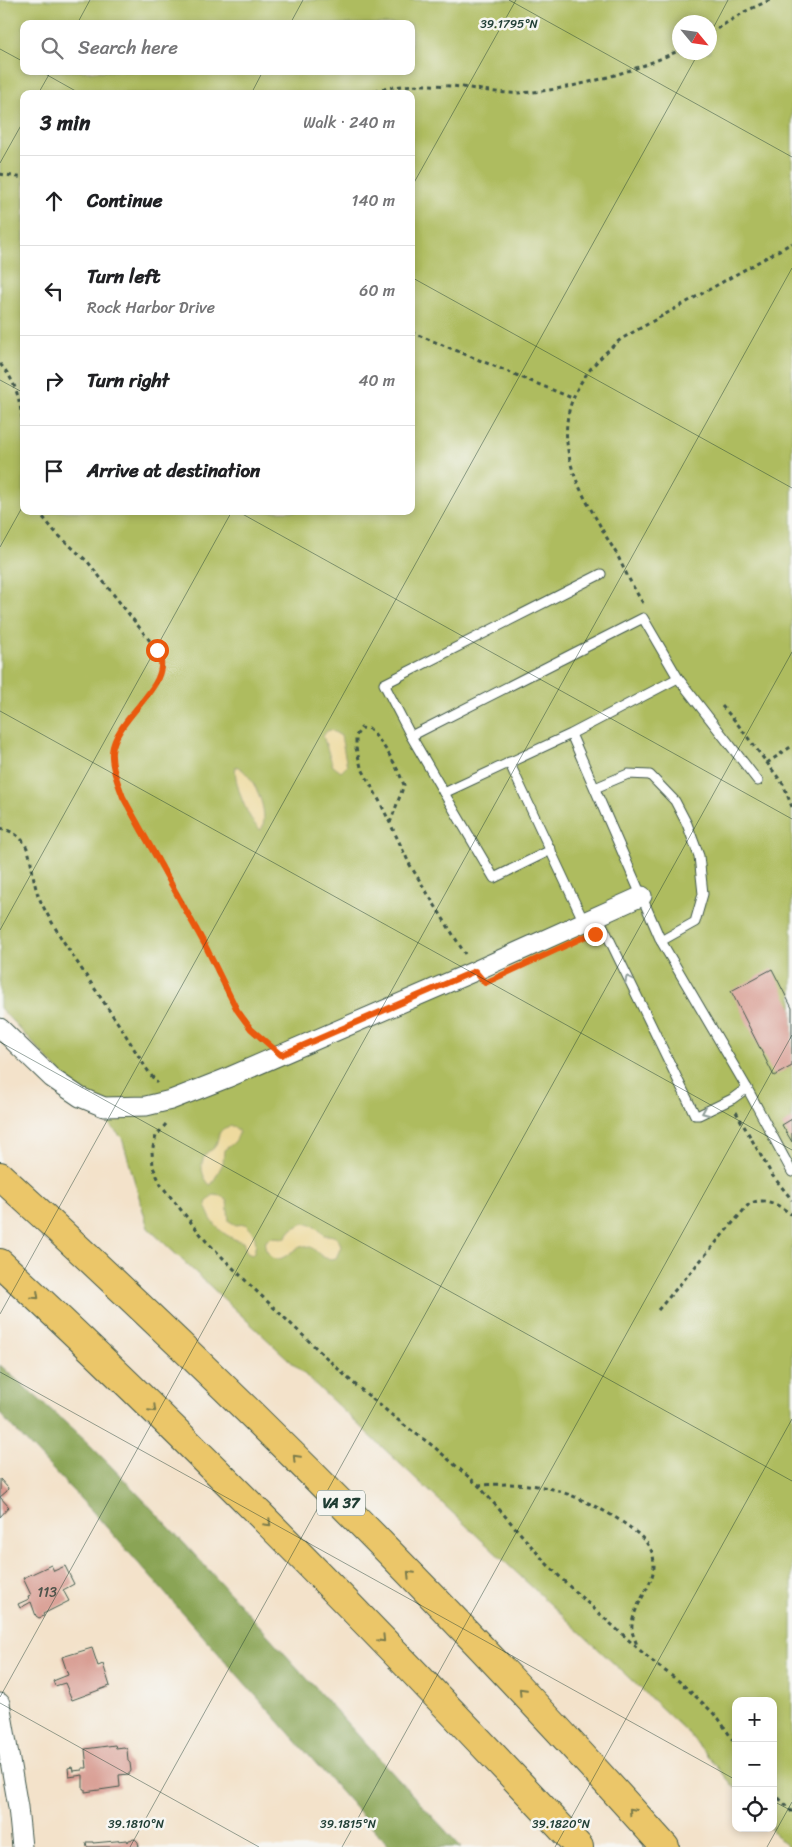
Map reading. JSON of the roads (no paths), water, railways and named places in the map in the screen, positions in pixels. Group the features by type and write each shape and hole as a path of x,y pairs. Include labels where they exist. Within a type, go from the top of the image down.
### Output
{"highway":[{"name":"VA 37","path":"0,1176 279,1440 420,1584 590,1763 665,1847"},
{"path":"0,1263 127,1384 302,1557 471,1731 579,1847"}],"street":[{"path":"0,1028 52,1078 80,1097 104,1107 146,1106 171,1100 281,1055 642,896"},
{"path":"0,1703 5,1757 18,1807 22,1847"}],"lane":[{"path":"551,850 494,878 411,736 384,684 601,574"},
{"path":"411,736 643,618 678,678 758,780"},
{"path":"444,793 571,734 678,678"},
{"path":"571,734 661,941 747,1088 792,1172"},
{"path":"509,762 551,850 591,919 695,1115 699,1116 732,1099 747,1088"},
{"path":"595,788 628,774 650,775 675,801 686,824 699,856 703,894 695,922 661,941"}]}
